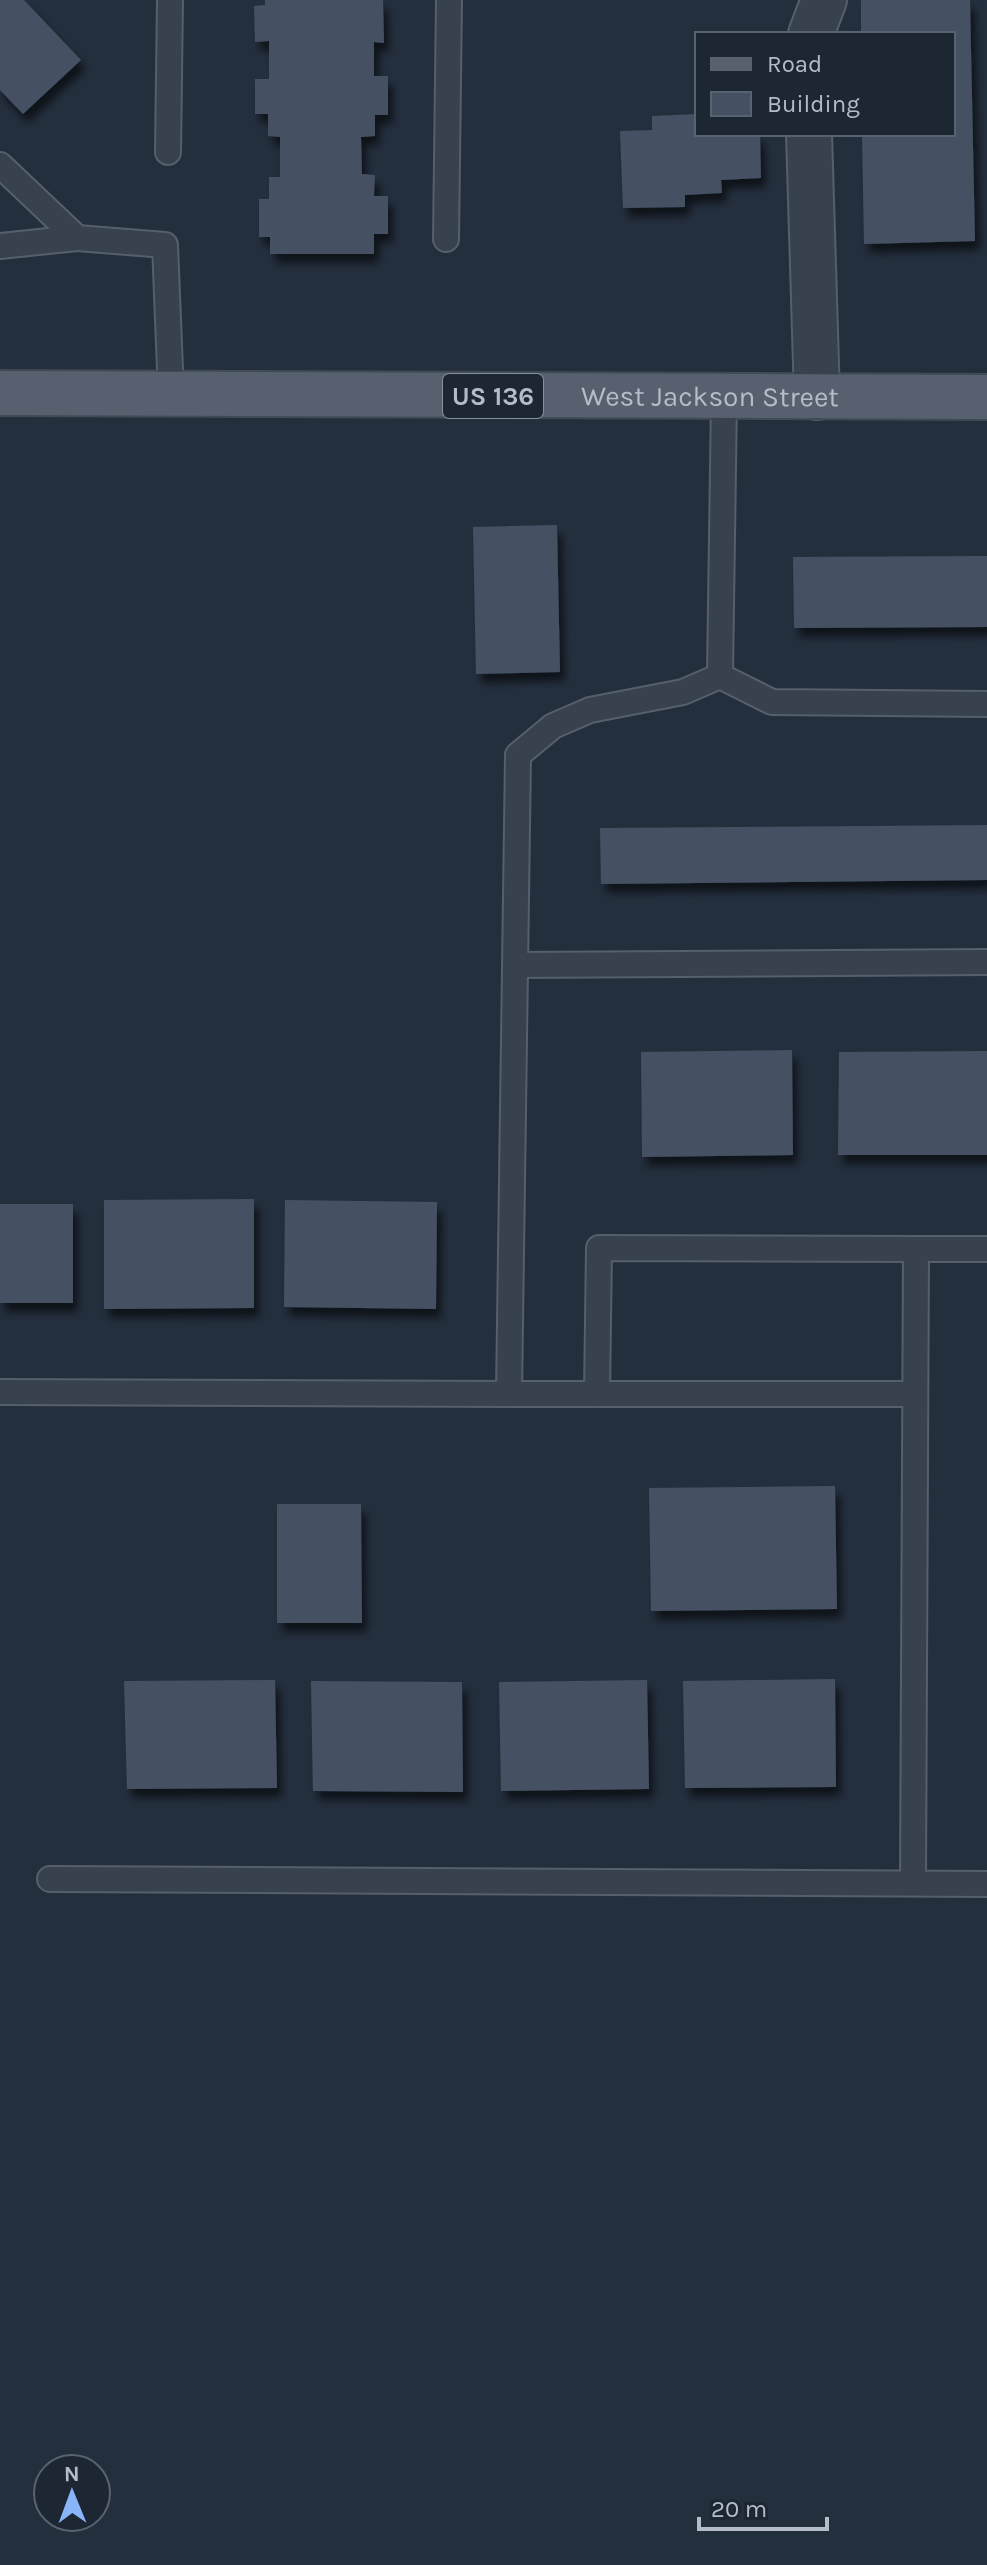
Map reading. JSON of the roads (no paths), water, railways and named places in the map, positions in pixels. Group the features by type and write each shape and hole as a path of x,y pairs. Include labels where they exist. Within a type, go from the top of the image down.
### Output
{"main road":[{"name":"West Jackson Street","path":"0,393 987,397"}],"street":[{"path":"812,32 824,0"},
{"path":"809,136 817,397"}],"lane":[{"path":"168,152 170,0"},
{"path":"446,239 449,0"},
{"path":"0,165 77,238"},
{"path":"0,246 77,238 165,245 171,394"},
{"path":"720,676 724,397"},
{"path":"509,1394 518,755 553,726 590,710 683,692 720,676 772,702 987,704"},
{"path":"515,965 987,962"},
{"path":"597,1394 599,1248 987,1249"},
{"path":"913,1883 916,1249"},
{"path":"0,1392 915,1394"},
{"path":"50,1879 987,1884"}]}
